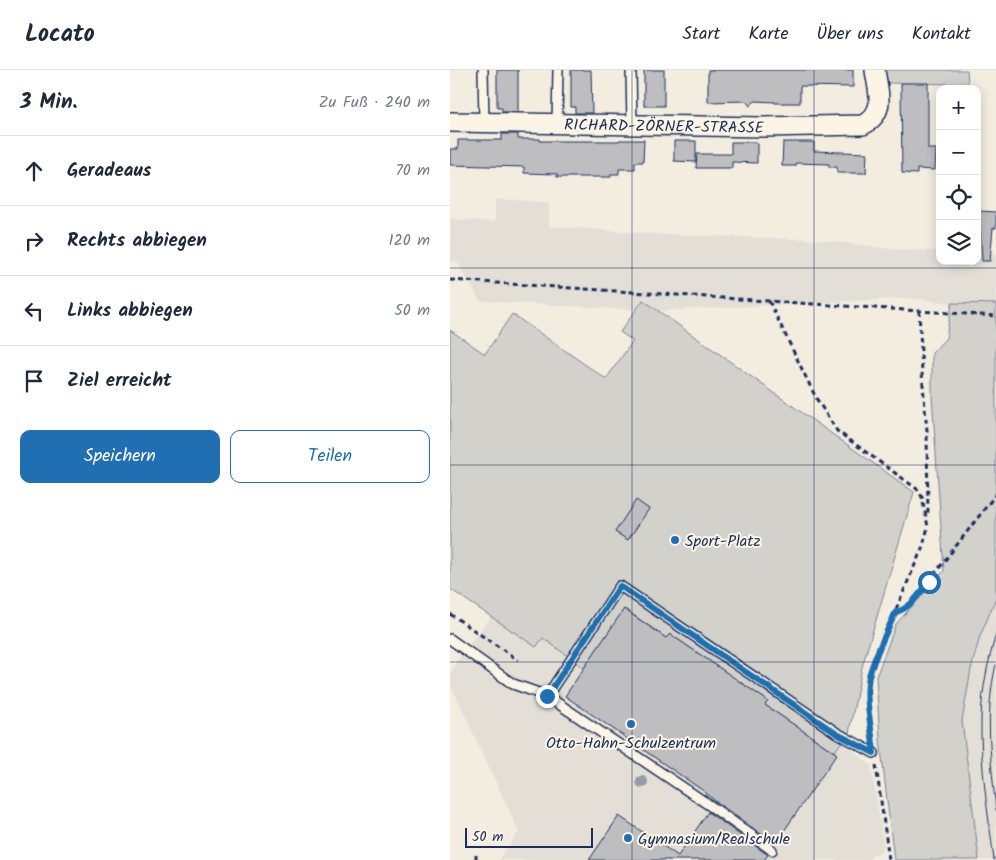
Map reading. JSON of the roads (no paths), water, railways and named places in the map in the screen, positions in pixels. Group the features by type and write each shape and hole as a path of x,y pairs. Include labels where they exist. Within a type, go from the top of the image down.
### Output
{"street":[{"name":"RICHARD-ZÖRNER-STRASSE","path":"450,122 763,127 863,124 874,116 880,106 875,70"}],"lane":[{"path":"484,70 484,122"},
{"path":"557,124 558,70"},
{"path":"631,70 632,125"},
{"path":"547,696 620,586 837,734 874,753"},
{"path":"450,639 513,684 547,696 715,809 772,850"}],"tram line":[{"path":"994,860 983,771 981,718 986,675 996,634"},
{"path":"996,665 992,683 989,719 996,810"}],"place":[{"name":"Sport-Platz","path":"675,540"},
{"name":"Otto-Hahn-Schulzentrum","path":"631,724"},
{"name":"Gymnasium/Realschule","path":"628,838"}]}
